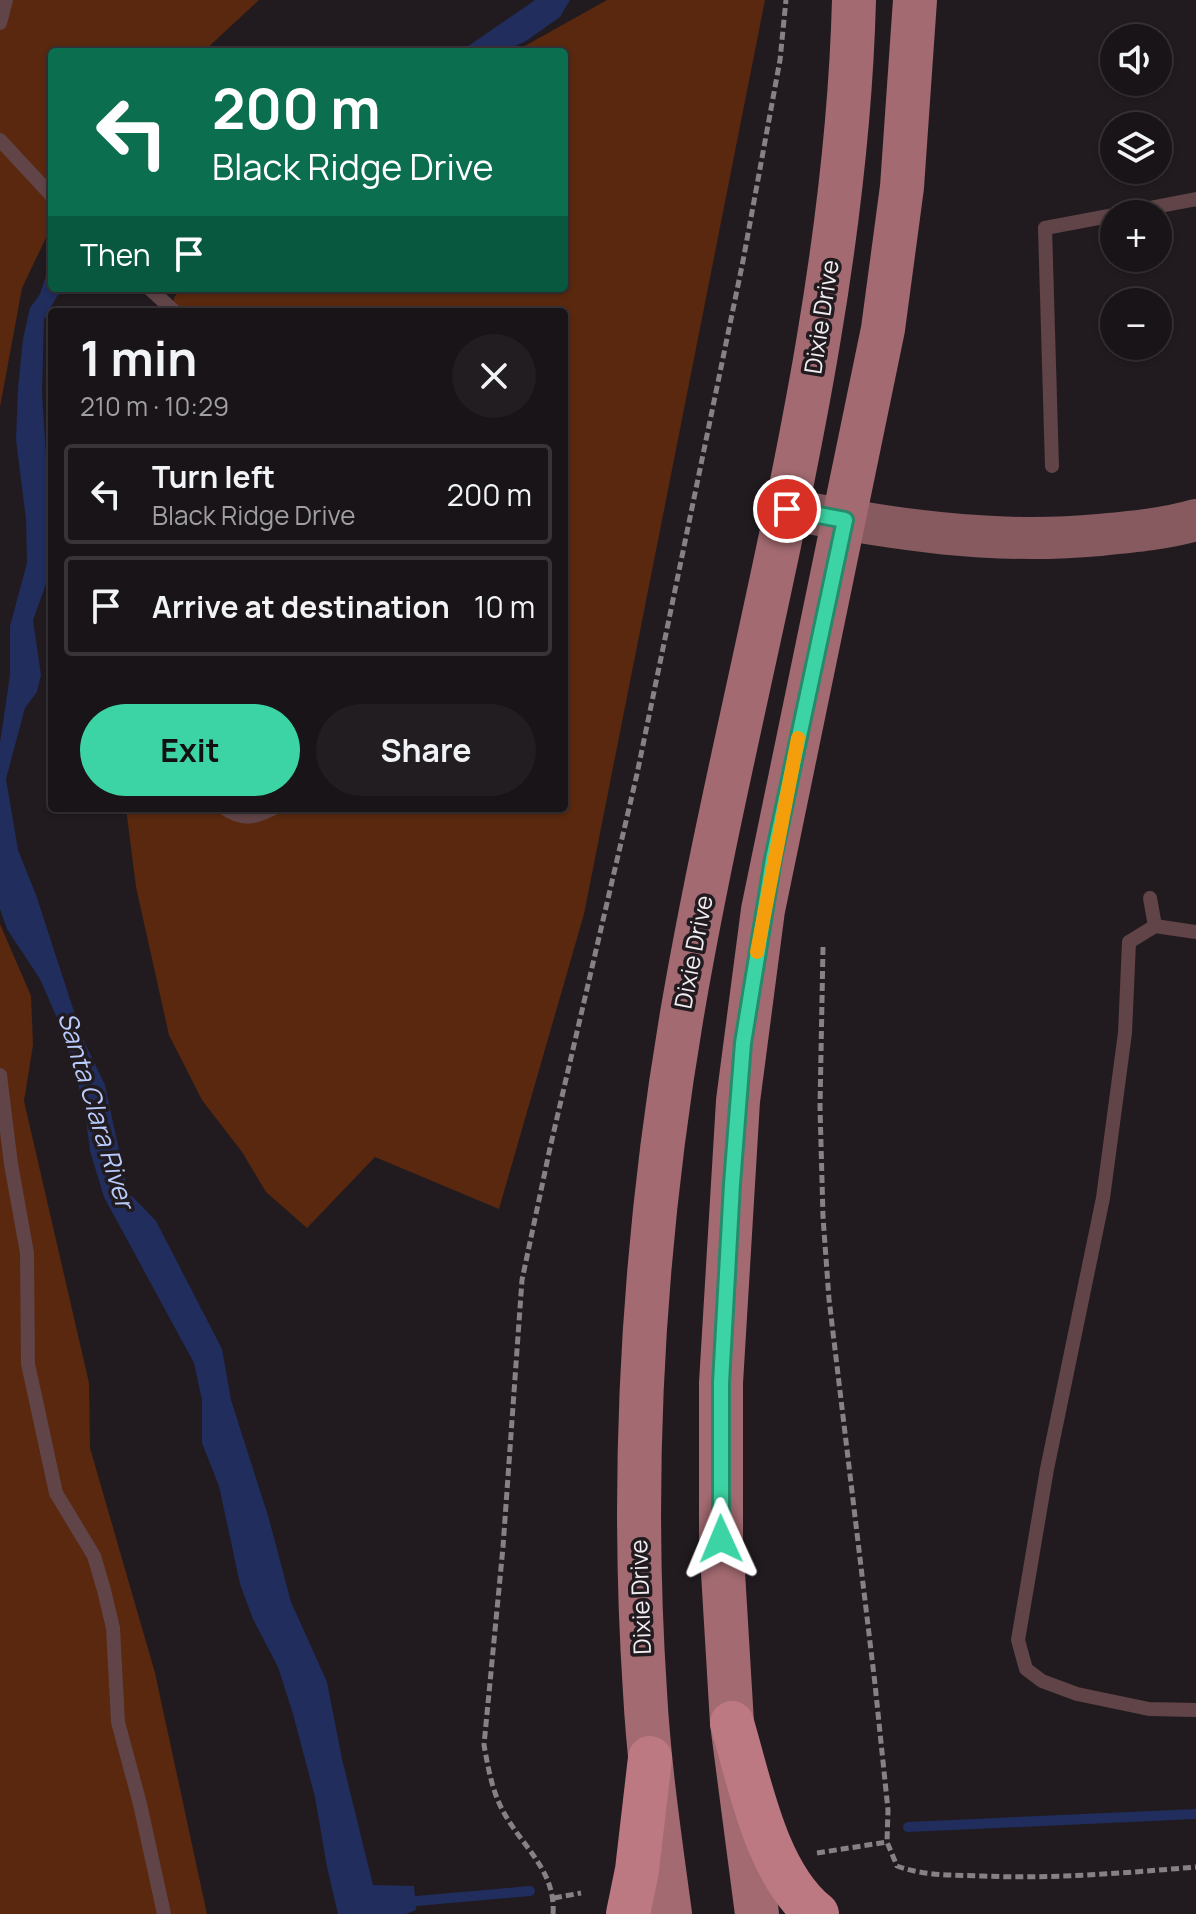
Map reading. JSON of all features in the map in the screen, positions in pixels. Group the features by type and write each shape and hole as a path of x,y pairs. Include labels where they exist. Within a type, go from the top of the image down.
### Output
{"highway":[{"path":"732,1723 776,1858 800,1899 817,1914"},
{"path":"628,1914 637,1870 650,1758"}],"main road":[{"name":"Dixie Drive","path":"670,1914 650,1758 641,1631 639,1488 642,1372 653,1238 667,1119 692,960 787,509 833,247 848,121 854,0"},
{"path":"757,1914 732,1723 721,1539 720,1444 738,1101 763,910 883,329 903,174 915,0"},
{"path":"787,509 963,536 1058,539 1122,533 1196,520"}],"lane":[{"path":"0,23 6,0"},
{"path":"0,140 48,192"},
{"path":"1172,204 1196,199"},
{"path":"1052,466 1045,228 1100,217"},
{"path":"153,292 171,308"},
{"path":"230,812 238,817 264,812"},
{"path":"1150,898 1155,926"},
{"path":"1196,932 1155,926 1129,942 1124,1048 1103,1198 1047,1469 1018,1640 1026,1669 1042,1681 1077,1694 1149,1709 1196,1710"},
{"path":"0,1075 11,1164 27,1253 28,1364 56,1493 94,1556 104,1590 113,1628 118,1722 164,1914"}],"path":[{"path":"553,1914 554,1898 545,1870 525,1847 501,1808 484,1745 503,1547 522,1280 637,774 740,276 780,60 786,0"},
{"path":"823,947 820,1107 823,1217 829,1299 877,1700 888,1810 887,1842 897,1866 920,1874 1068,1877 1196,1867"},
{"path":"811,1853 887,1842"},
{"path":"554,1898 581,1893"}],"shaded area":[{"path":"0,0 259,0 207,48 48,48 48,233 22,288 0,407"},
{"path":"607,0 765,0 584,914 499,1209 375,1157 307,1228 266,1192 242,1152 202,1100 169,1035 136,887 127,812 568,812 568,308 170,308 178,292 568,292 568,48 521,48"},
{"path":"0,924 31,996 33,1045 24,1101 89,1383 90,1448 155,1673 207,1914 0,1914"}],"water":[{"path":"535,0 570,0 560,17 511,48 465,48"},
{"name":"Santa Clara River","path":"48,269 48,292 64,292 48,308 44,320 42,393 48,485 48,579 33,620 41,675 37,692 25,708 6,779 18,850 83,1039 105,1085 128,1192 156,1221 222,1349 231,1400 269,1519 291,1602 327,1682 373,1885 414,1886 416,1910 406,1914 338,1914 315,1797 293,1714 278,1667 253,1619 240,1584 219,1486 202,1443 202,1400 194,1363 104,1197 90,1151 85,1111 72,1061 57,1018 40,979 7,929 0,909 0,743 10,675 10,626 27,563 26,519 16,440 18,388 30,308 40,294"}],"waterway":[{"path":"908,1827 1196,1814"},
{"path":"405,1902 530,1891"}],"slow traffic":[{"path":"757,952 798,738"}],"route":[{"path":"721,1539 721,1383 743,1043 773,859 845,520 787,509"}]}
